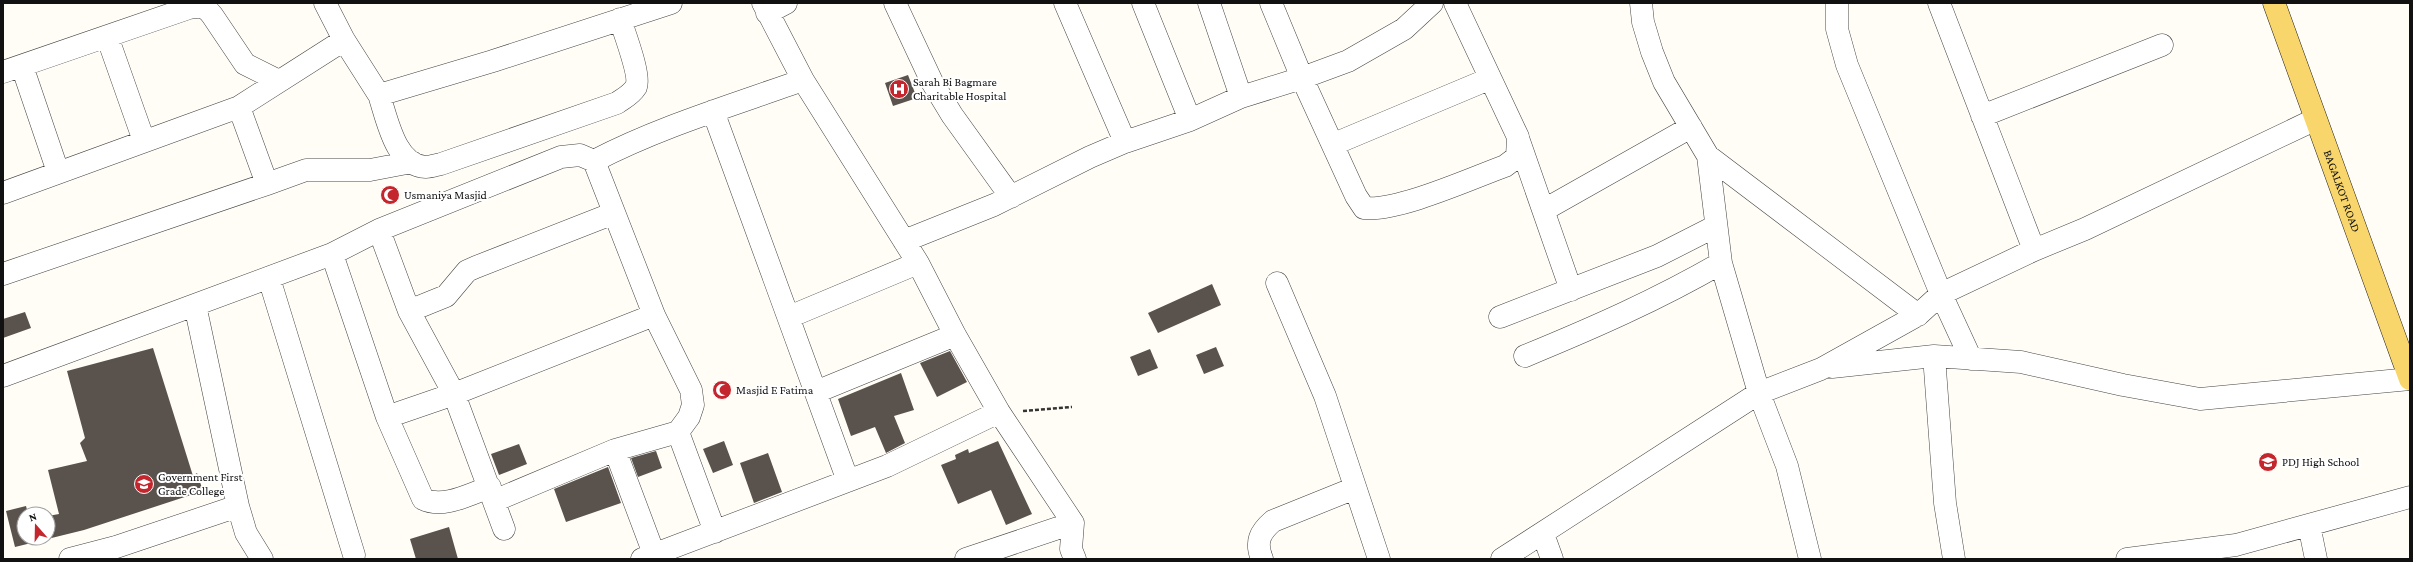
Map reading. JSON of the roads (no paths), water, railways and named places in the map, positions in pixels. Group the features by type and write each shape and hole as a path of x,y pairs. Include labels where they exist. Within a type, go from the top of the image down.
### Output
{"main road":[{"name":"BAGALKOT ROAD","path":"2274,3 2314,120 2410,379"}],"street":[{"path":"325,3 344,40 379,95 398,148 409,161 425,167 441,164 617,103 630,95 637,85 635,71 620,19"},
{"path":"379,95 493,61 671,3"},
{"path":"895,3 932,82 952,115 1011,197"},
{"path":"1065,3 1125,142"},
{"path":"1143,3 1190,120"},
{"path":"1208,3 1241,97"},
{"path":"1271,3 1302,78 1334,144 1356,196 1364,208 1376,209 1401,203 1505,166 1517,157 1518,138"},
{"path":"904,241 1011,197 1090,157 1125,142 1190,120 1241,97 1302,78 1348,60 1404,29 1432,3"},
{"path":"1455,3 1489,79 1518,138 1571,290"},
{"path":"1641,3 1643,22 1652,52 1664,82 1708,156 1918,315"},
{"path":"1837,3 1837,28 1847,65 1942,294 1972,359"},
{"path":"1939,3 2034,250"},
{"path":"772,6 803,80 918,263 955,336 999,412 1073,523 1071,549 1075,559"},
{"path":"58,172 12,69 189,8 207,8 245,64 279,81"},
{"path":"107,36 144,141"},
{"path":"3,193 239,107 344,40"},
{"path":"1982,116 2162,45"},
{"path":"1334,144 1489,79"},
{"path":"594,161 611,152 713,112 803,80"},
{"path":"239,107 267,184"},
{"path":"713,112 789,316 848,481"},
{"path":"1502,559 1543,534 1759,393 1821,368 1918,315 1942,294 2034,250 2085,230 2314,120"},
{"path":"1544,210 1691,127"},
{"path":"3,376 332,254 379,230 561,157 580,155 594,161 654,315 690,390 693,405 689,417 678,432 615,450 492,494 433,504 423,499 387,417 332,254"},
{"path":"1708,156 1721,263 1759,393 1787,466 1810,559"},
{"path":"3,274 306,170 370,170 412,162"},
{"path":"409,311 446,296 468,271 476,267 614,213"},
{"path":"1500,317 1658,256 1716,226"},
{"path":"379,230 409,311 454,394 504,529"},
{"path":"789,316 918,263"},
{"path":"1524,356 1621,316 1669,293 1721,263"},
{"path":"268,278 354,555"},
{"path":"1277,283 1325,396 1379,559"},
{"path":"195,305 238,506 246,533 262,559"},
{"path":"387,417 454,394 654,315"},
{"path":"816,392 955,336"},
{"path":"1821,368 1934,356 2021,362 2123,385 2200,399 2410,379"},
{"path":"1934,356 1945,503 1954,559"},
{"path":"615,450 648,556 887,466 999,412"},
{"path":"678,432 715,532"},
{"path":"1262,559 1258,540 1263,529 1273,521 1355,488"},
{"path":"2127,559 2236,545 2410,497"},
{"path":"70,559 116,547 238,506"},
{"path":"966,559 1073,523"},
{"path":"2309,525 2316,559"},
{"path":"1543,534 1552,559"}],"place":[{"name":"Sarah Bi Bagmare Charitable Hospital","path":"899,89"},
{"name":"Usmaniya Masjid","path":"390,195"},
{"name":"Masjid E Fatima","path":"722,390"},
{"name":"PDJ High School","path":"2268,462"},
{"name":"Government First Grade College","path":"144,484"}]}
